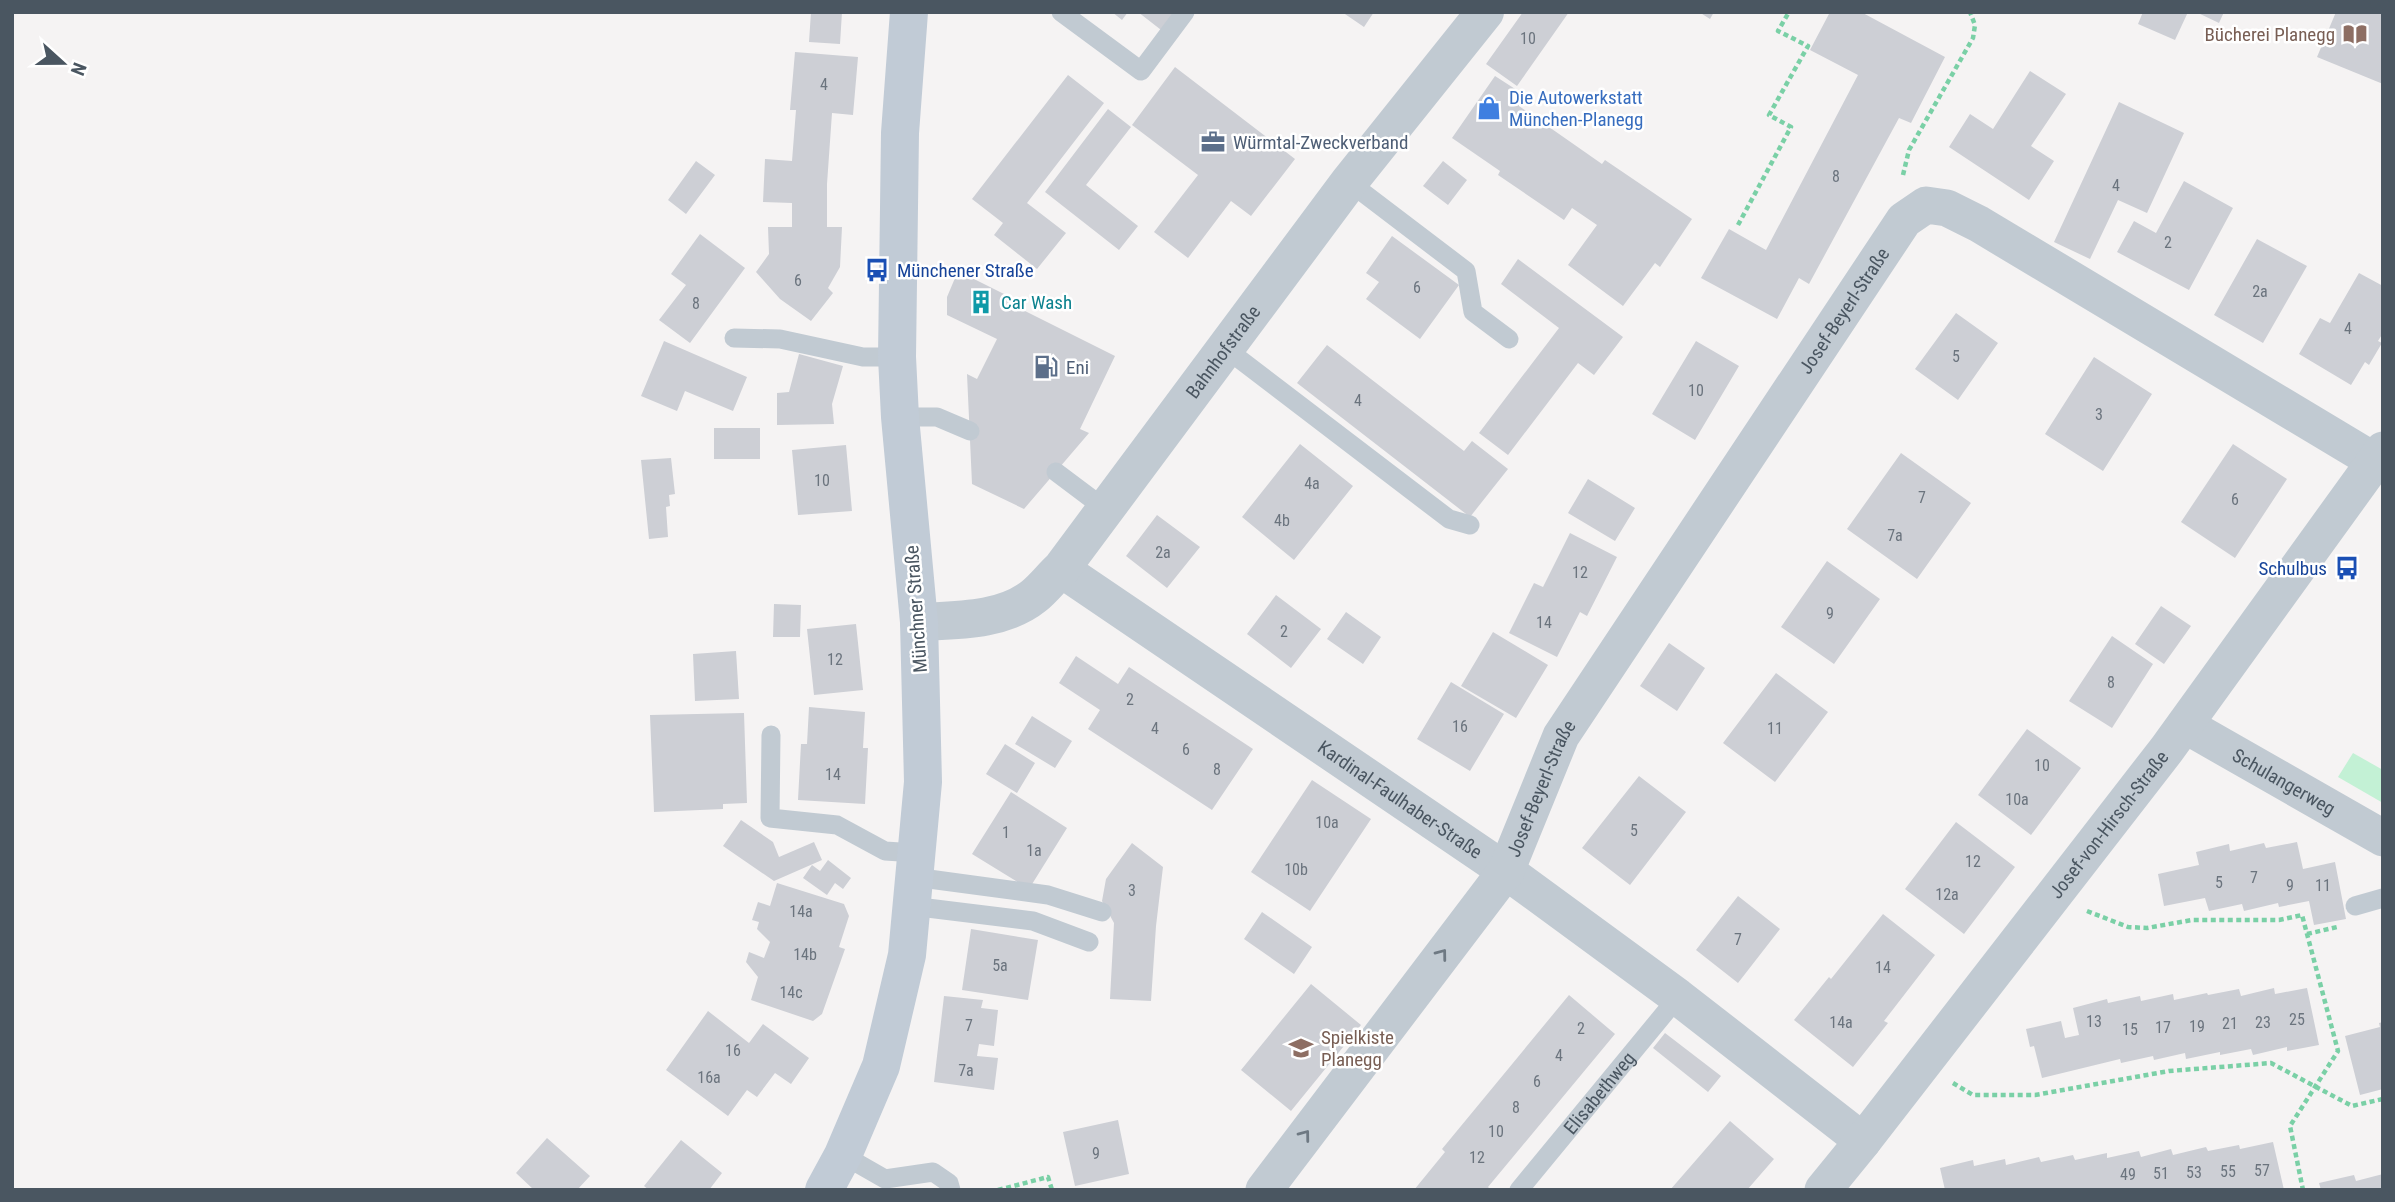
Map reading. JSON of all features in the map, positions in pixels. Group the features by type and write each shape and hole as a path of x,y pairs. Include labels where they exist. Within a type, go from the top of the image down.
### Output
{"main road":[{"name":"Münchner Straße","path":"824,1190 843,1155 881,1066 907,955 923,782 919,622 897,357 900,132 909,12"}],"street":[{"name":"Bahnhofstraße","path":"919,622 968,619 1007,611 1032,597 1061,569 1349,182 1485,12"},
{"path":"1926,205 1947,208 1979,224 2379,456"},
{"name":"Josef-Beyerl-Straße","path":"1264,1190 1506,871 1561,736 1904,220 1926,205"},
{"name":"Josef-von-Hirsch-Straße","path":"1823,1190 2185,725 2379,456"},
{"name":"Kardinal-Faulhaber-Straße","path":"1061,569 1506,871 1678,997 1863,1141"},
{"name":"Schulangerweg","path":"2185,725 2383,838"}],"lane":[{"path":"1062,12 1140,71 1185,12"},
{"path":"1349,182 1466,271 1474,312 1509,339"},
{"path":"734,338 780,339 863,357 897,357"},
{"path":"1225,348 1449,519 1470,525"},
{"path":"901,417 937,417 970,431"},
{"path":"1056,472 1104,508"},
{"path":"771,735 770,818 837,825 886,851 914,879 1089,942"},
{"path":"914,879 1048,895 1102,912"},
{"path":"2355,906 2383,898"},
{"name":"Elisabethweg","path":"1519,1190 1678,997"},
{"path":"843,1155 885,1179 933,1172 950,1183 951,1190"}],"path":[{"path":"1738,225 1791,127 1769,115 1808,46 1778,31 1789,12"},
{"path":"1926,205 1901,181 1909,150 1973,38 1975,26 1970,12"},
{"path":"2055,895 2128,927 2147,928 2192,920 2279,920 2302,915 2338,1051 2290,1126 2303,1190"},
{"path":"1924,1061 1955,1086 1973,1096 2035,1095 2169,1072 2271,1063 2352,1106 2383,1100"},
{"path":"998,1190 1048,1177 1052,1190"}],"green space":[{"path":"2353,753 2383,770 2383,803 2338,777"}],"building":[{"path":"811,12 842,12 840,44 809,42"},
{"path":"1112,12 1128,12 1122,20"},
{"path":"1138,12 1181,12 1165,33"},
{"path":"1342,12 1374,12 1364,27"},
{"path":"1523,12 1569,12 1517,86 1486,64"},
{"path":"1699,12 1714,12 1710,19"},
{"path":"1830,12 1861,12 1945,57 1911,123 1899,118 1809,284 1799,278 1777,319 1701,278 1729,229 1766,250 1858,75 1810,50"},
{"path":"2143,12 2188,12 2175,40 2138,24"},
{"path":"2196,12 2224,12 2219,23"},
{"name":"Bücherei Planegg","path":"2336,12 2383,12 2383,84 2317,57"},
{"path":"795,52 858,57 853,115 832,113 827,227 842,227 840,267 828,288 833,293 811,321 780,299 756,272 769,254 768,227 792,227 792,203 763,202 765,159 792,161 796,110 790,110"},
{"name":"Würmtal-Zweckverband","path":"1175,67 1295,159 1251,216 1231,201 1188,258 1154,232 1198,175 1132,125"},
{"path":"2030,71 2066,94 2031,146 2054,161 2029,200 1949,147 1970,114 1993,129"},
{"path":"1068,75 1104,103 1027,203 1066,233 1037,269 994,235 1003,223 972,199"},
{"path":"1495,76 1526,96 1519,106 1602,164 1605,160 1692,219 1660,267 1655,263 1623,306 1568,265 1597,225 1572,208 1564,220 1498,175 1500,171 1452,138"},
{"path":"2119,102 2184,133 2147,213 2118,200 2090,259 2054,242"},
{"path":"1108,109 1131,127 1086,185 1138,226 1119,250 1045,192"},
{"path":"696,161 715,175 686,214 668,200"},
{"path":"1443,161 1467,180 1448,205 1423,186"},
{"path":"2184,181 2233,208 2189,290 2117,252 2134,221 2156,233"},
{"path":"700,234 745,268 690,343 659,320 686,285 671,274"},
{"path":"1392,236 1459,285 1420,339 1366,299 1379,282 1366,273"},
{"path":"2257,239 2307,266 2263,343 2214,315"},
{"path":"1518,259 1623,337 1594,375 1578,363 1508,455 1479,433 1559,328 1501,284"},
{"path":"958,271 1016,300 1013,305 1115,356 1080,429 1089,433 1024,509 972,484 967,374 977,379 997,339 947,315 947,297"},
{"path":"2359,273 2383,286 2383,333 2378,341 2382,343 2369,365 2365,362 2351,385 2299,354 2320,318 2330,323"},
{"path":"1956,313 1998,343 1958,400 1915,369"},
{"path":"664,341 747,377 733,411 685,391 677,411 641,396"},
{"path":"1696,341 1739,366 1695,440 1652,414"},
{"path":"1327,345 1464,451 1472,441 1508,469 1470,517 1297,383"},
{"path":"799,354 843,366 832,404 834,424 777,425 777,393 789,392"},
{"path":"2094,357 2152,394 2103,471 2045,434"},
{"path":"714,428 760,428 760,459 714,459"},
{"path":"1300,444 1353,486 1294,560 1242,517"},
{"path":"2233,444 2287,479 2235,558 2181,522"},
{"path":"846,445 852,511 798,515 792,450"},
{"path":"1901,453 1971,503 1917,579 1847,529"},
{"path":"671,458 675,494 669,495 670,506 666,507 668,537 649,539 641,460"},
{"path":"1588,479 1635,508 1615,541 1568,513"},
{"path":"1157,515 1200,547 1167,588 1126,556"},
{"path":"1570,533 1617,557 1587,616 1580,612 1557,657 1509,633 1534,583 1543,587"},
{"path":"1827,561 1880,599 1834,664 1781,627"},
{"path":"1276,595 1321,629 1291,668 1247,634"},
{"path":"774,604 801,605 800,637 773,637"},
{"path":"2161,606 2191,626 2164,664 2135,644"},
{"path":"1346,612 1381,637 1363,664 1327,639"},
{"path":"856,624 863,690 814,695 807,629"},
{"path":"1493,632 1548,665 1516,718 1461,686"},
{"path":"2112,636 2153,664 2112,728 2069,701"},
{"path":"1669,643 1705,668 1677,711 1640,686"},
{"path":"736,651 739,699 695,701 693,654"},
{"path":"1076,656 1118,684 1129,667 1253,749 1212,810 1088,729 1100,710 1059,683"},
{"path":"1776,673 1828,712 1775,782 1723,743"},
{"path":"1451,682 1504,714 1470,771 1417,739"},
{"path":"809,707 865,712 863,748 868,748 865,804 798,800 801,744 807,744"},
{"path":"744,713 747,803 723,804 723,809 654,812 650,715"},
{"path":"1032,716 1072,741 1055,768 1015,744"},
{"path":"2027,729 2081,768 2031,835 1978,795"},
{"path":"1005,744 1035,763 1017,793 986,774"},
{"path":"1639,776 1686,812 1630,885 1582,848"},
{"path":"1312,780 1371,819 1310,911 1251,872"},
{"path":"1011,792 1067,828 1029,889 972,854"},
{"path":"741,820 773,842 779,857 814,842 822,860 774,881 723,846"},
{"path":"1956,822 2015,867 1964,934 1905,889"},
{"path":"2297,842 2303,869 2335,862 2346,919 2314,925 2309,901 2279,907 2278,903 2244,911 2242,904 2209,911 2205,898 2164,906 2158,874 2199,865 2196,852 2229,844 2230,851 2264,843 2266,848"},
{"path":"1132,843 1163,867 1151,1001 1110,999 1114,923 1102,901 1106,879"},
{"path":"828,860 851,878 843,889 835,883 827,895 803,878 812,865 820,871"},
{"path":"777,883 844,904 849,916 839,947 845,949 822,1014 813,1021 751,1000 758,977 746,962 749,952 764,958 770,942 757,929 759,922 752,920 758,902 770,906"},
{"path":"1738,896 1780,929 1738,983 1696,950"},
{"path":"1262,912 1312,947 1294,974 1244,939"},
{"path":"1883,914 1935,955 1884,1021 1888,1023 1853,1067 1794,1020"},
{"path":"971,929 1038,940 1028,1000 962,990"},
{"name":"Spielkiste Planegg","path":"1311,984 1361,1025 1291,1111 1241,1070"},
{"path":"2274,988 2275,994 2307,988 2319,1045 2287,1051 2287,1047 2253,1055 2251,1049 2186,1059 2185,1053 2154,1060 2153,1056 2121,1063 2120,1059 2042,1078 2034,1046 2030,1047 2026,1029 2061,1021 2065,1038 2079,1035 2073,1008 2107,999 2108,1003 2140,996 2141,1001 2173,994 2174,1000 2239,989 2241,996"},
{"path":"1569,995 1615,1034 1488,1187 1491,1190 1414,1190 1445,1152 1442,1149"},
{"path":"944,996 983,1000 981,1008 998,1010 994,1046 979,1044 977,1056 998,1058 994,1090 934,1082"},
{"path":"708,1011 749,1043 763,1024 809,1058 791,1084 775,1073 757,1097 747,1090 728,1116 666,1070"},
{"path":"2383,1022 2383,1089 2360,1095 2345,1036 2380,1027 2379,1023"},
{"path":"1665,1033 1721,1076 1708,1092 1653,1048"},
{"path":"1118,1120 1129,1174 1075,1186 1063,1132"},
{"path":"1730,1121 1774,1159 1747,1190 1670,1190"},
{"path":"547,1138 590,1176 577,1190 534,1190 516,1173"},
{"path":"681,1140 722,1173 709,1190 649,1190 644,1186"},
{"path":"2273,1142 2284,1190 1945,1190 1940,1168 1973,1160 1974,1166 2005,1159 2006,1165 2039,1157 2041,1162 2073,1155 2075,1160 2107,1153 2107,1158 2139,1151 2141,1157 2171,1149 2173,1155 2206,1147 2208,1151 2239,1145 2240,1149"},
{"path":"2383,1174 2383,1190 2321,1190 2319,1183 2354,1175 2356,1181"}],"place":[{"name":"Bücherei Planegg","path":"2355,34"},
{"name":"Die Autowerkstatt München-Planegg","path":"1489,108"},
{"name":"Würmtal-Zweckverband","path":"1213,142"},
{"name":"Münchener Straße","path":"877,270"},
{"name":"Car Wash","path":"981,302"},
{"name":"Eni","path":"1046,367"},
{"name":"Schulbus","path":"2347,568"},
{"name":"Spielkiste Planegg","path":"1301,1048"}]}
